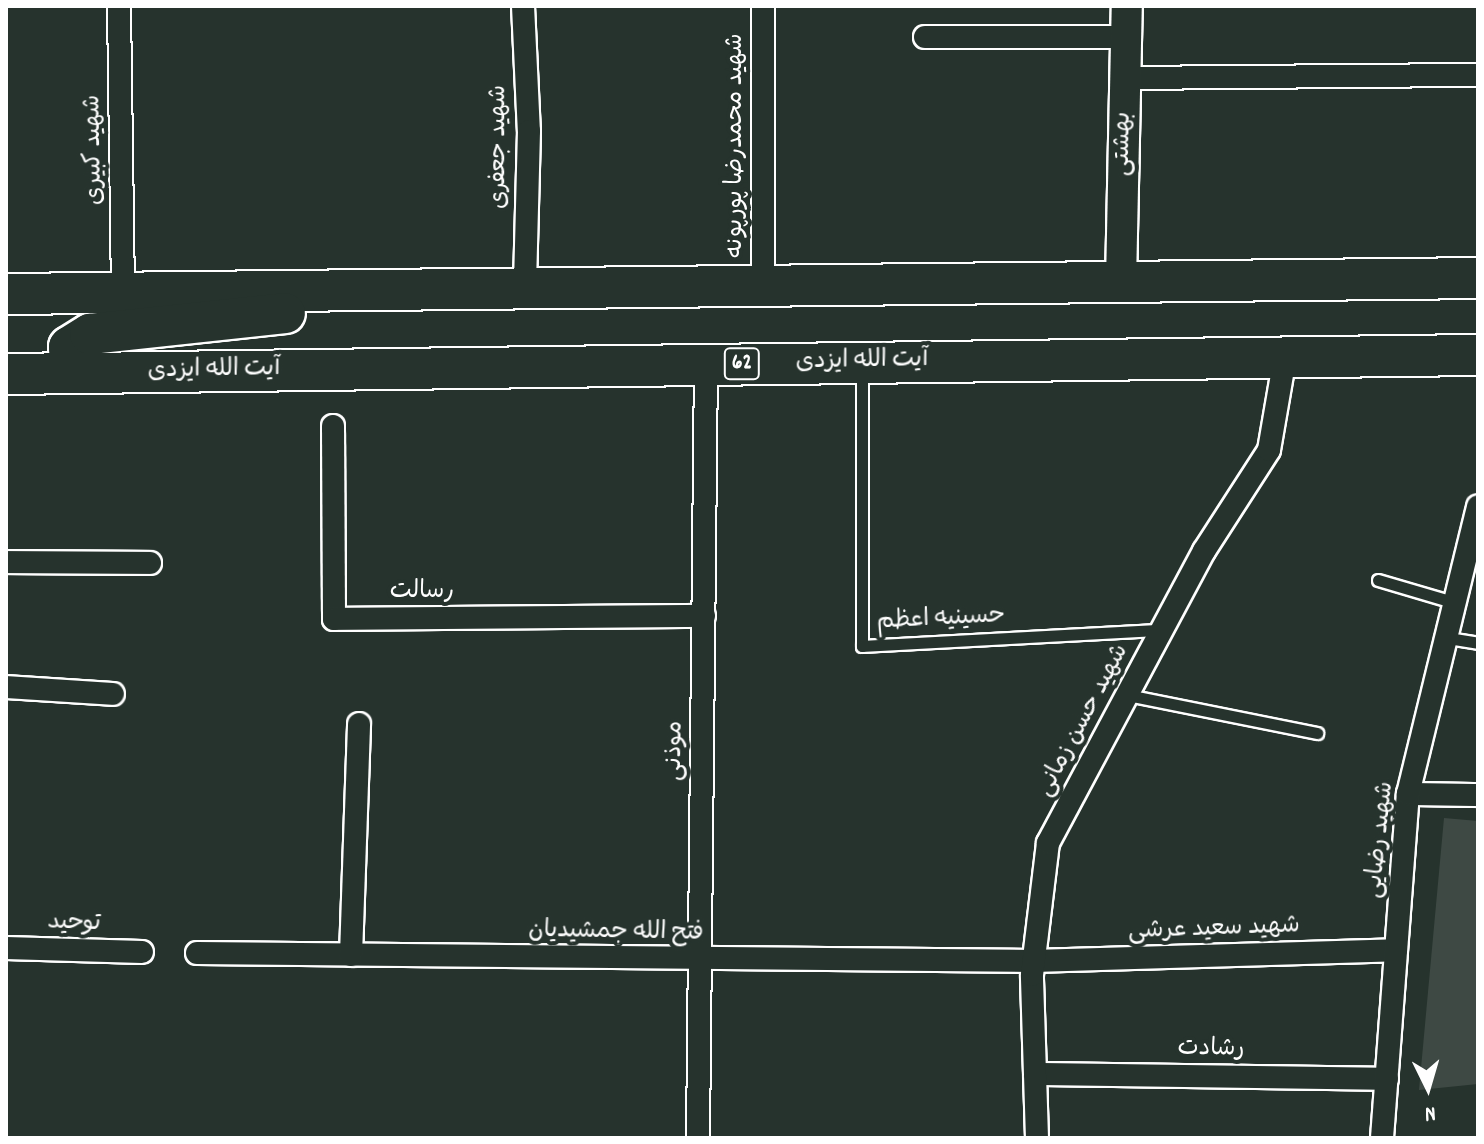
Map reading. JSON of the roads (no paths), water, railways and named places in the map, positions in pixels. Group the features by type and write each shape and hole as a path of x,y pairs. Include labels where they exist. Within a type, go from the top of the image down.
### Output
{"highway":[{"path":"7,305 123,293 1478,278"},
{"path":"70,373 69,347 90,334 280,315 350,291"},
{"name":"آیت الله ایزدی","path":"6,374 1478,355"}],"street":[{"name":"شهید کبیری","path":"119,6 123,293"},
{"name":"شهید جعفری","path":"523,6 529,131 525,288"},
{"name":"شهید محمدرضا پورپونه","path":"763,6 763,286"},
{"name":"بهشتی","path":"1121,282 1127,6"},
{"path":"925,37 1126,37"},
{"path":"1125,78 1478,75"},
{"name":"شهید حسن زمانی","path":"1037,1138 1033,961 1048,843 1204,551 1269,450 1285,357"},
{"name":"موذنی","path":"698,1138 706,365"},
{"name":"رسالت","path":"333,426 334,619 704,616"},
{"name":"شهید رضایی","path":"1382,1138 1408,794 1478,506"},
{"path":"6,562 150,563"},
{"path":"6,687 113,694"},
{"path":"351,955 359,724"},
{"path":"1408,794 1478,795"},
{"name":"توحید","path":"6,948 142,952"},
{"name":"شهید سعید عرشی","path":"1033,961 1396,950"},
{"name":"فتح الله جمشیدیان","path":"197,953 700,961 1033,961"},
{"name":"رشادت","path":"1035,1074 1387,1079"}],"lane":[{"name":"حسینیه اعظم","path":"862,362 862,646 1162,630"},
{"path":"1378,580 1456,603"},
{"path":"1448,638 1478,643"},
{"path":"1127,695 1317,733"}]}
